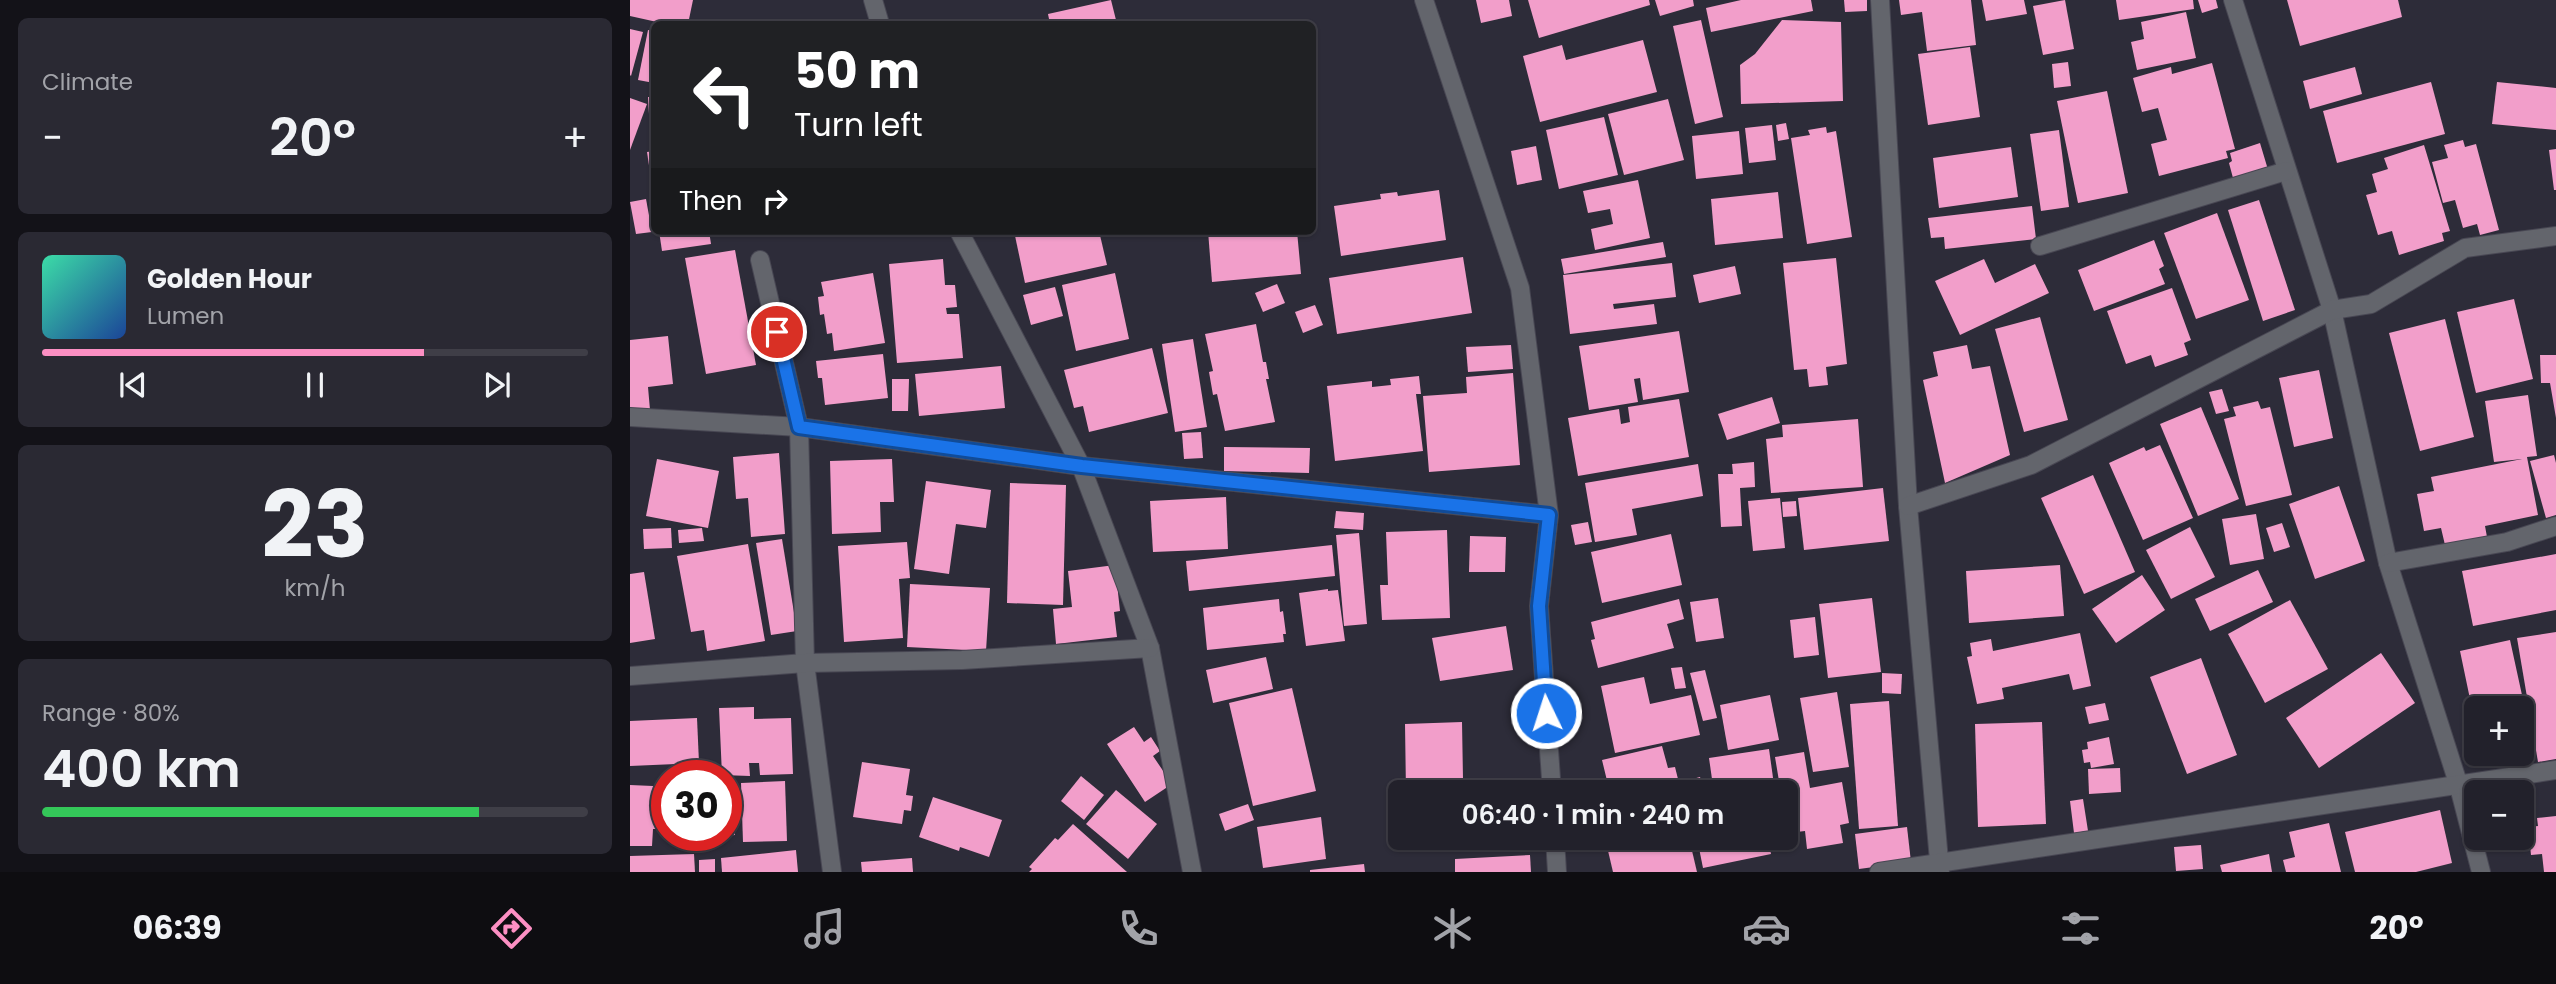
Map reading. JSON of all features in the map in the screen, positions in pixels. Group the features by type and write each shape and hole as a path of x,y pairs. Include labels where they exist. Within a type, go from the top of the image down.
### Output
{"street":[{"path":"873,0 879,21"},
{"path":"1424,0 1520,288 1549,515 1539,606 1551,780"},
{"path":"1880,0 1908,506 1940,867"},
{"path":"2233,0 2332,310 2388,563 2458,783 2482,872"},
{"path":"2040,246 2286,171"},
{"path":"961,235 1082,466 1150,648 1192,872"},
{"path":"1908,506 2031,466 2332,310 2371,304 2465,248 2556,236"},
{"path":"760,260 799,427 805,663 832,872"},
{"path":"630,416 799,427 1082,466 1549,515"},
{"path":"2388,563 2507,542 2556,526"},
{"path":"630,676 805,663 962,660 1150,648"},
{"path":"1879,872 1940,867 2458,783 2556,770"},
{"path":"1556,850 1557,872"}],"building":[{"path":"630,0 693,0 689,21 652,21 630,16"},
{"path":"1111,0 1116,21 1049,21 1048,14"},
{"path":"1476,0 1509,0 1512,16 1481,23"},
{"path":"1528,0 1649,0 1650,5 1539,38"},
{"path":"1655,0 1693,0 1694,6 1660,16"},
{"path":"1741,0 1811,0 1813,11 1711,32 1706,8"},
{"path":"1844,0 1867,0 1867,11 1845,12"},
{"path":"1899,0 1971,0 1976,45 1927,51 1922,12 1901,15"},
{"path":"1982,0 2024,0 2027,14 1986,21"},
{"path":"2065,0 2074,49 2043,55 2033,6"},
{"path":"2116,0 2193,0 2194,9 2119,20"},
{"path":"2198,0 2216,0 2218,8 2202,13"},
{"path":"2287,0 2398,0 2402,17 2300,46"},
{"path":"2186,12 2196,58 2137,70 2131,42 2144,39 2141,22"},
{"path":"1701,20 1723,117 1695,124 1673,26"},
{"path":"1782,20 1841,22 1843,101 1741,104 1740,65 1755,54"},
{"path":"630,29 643,32 631,76 630,75"},
{"path":"648,30 651,30 651,82 638,80"},
{"path":"1643,40 1657,92 1540,122 1523,56 1562,45 1566,60"},
{"path":"1970,47 1980,117 1928,125 1918,54"},
{"path":"2068,62 2071,86 2054,88 2052,64"},
{"path":"2212,63 2235,149 2226,151 2228,158 2159,176 2151,144 2167,140 2158,108 2142,112 2133,78 2171,67 2172,74"},
{"path":"2355,67 2362,94 2310,109 2303,81"},
{"path":"2431,82 2445,134 2337,163 2323,111"},
{"path":"2497,82 2556,88 2556,130 2492,124"},
{"path":"2107,91 2128,193 2078,203 2057,101"},
{"path":"648,97 651,97 650,131"},
{"path":"630,98 647,104 630,150"},
{"path":"1668,99 1684,160 1624,175 1608,114"},
{"path":"1604,117 1618,175 1559,189 1546,130"},
{"path":"1786,123 1789,139 1778,141 1776,125"},
{"path":"1772,125 1776,160 1749,163 1745,128"},
{"path":"1826,127 1827,133 1836,131 1852,237 1807,244 1791,138 1810,135 1808,130"},
{"path":"2059,130 2069,207 2041,211 2030,134"},
{"path":"1739,131 1743,174 1696,179 1692,136"},
{"path":"2463,140 2465,147 2476,144 2499,230 2480,235 2477,224 2463,228 2455,200 2443,203 2432,162 2448,158 2444,145"},
{"path":"2260,143 2269,173 2233,178 2229,163 2232,161 2230,153"},
{"path":"2424,145 2450,231 2442,233 2444,241 2399,255 2392,231 2378,235 2366,195 2377,192 2372,174 2388,169 2384,158"},
{"path":"1536,146 1542,180 1517,185 1511,151"},
{"path":"2011,147 2018,197 1939,208 1933,158"},
{"path":"2556,149 2556,190 2554,190 2549,150"},
{"path":"651,151 651,179 647,152"},
{"path":"1638,180 1650,238 1595,250 1591,229 1613,224 1610,209 1588,213 1583,191"},
{"path":"1439,190 1446,240 1341,256 1334,206 1381,199 1380,194 1397,192 1398,196"},
{"path":"1778,192 1783,238 1715,245 1711,199"},
{"path":"646,199 651,232 636,234 630,202"},
{"path":"2259,200 2295,310 2263,321 2228,210"},
{"path":"2032,206 2036,239 1945,249 1944,237 1931,238 1928,218"},
{"path":"2217,213 2249,300 2196,319 2164,233"},
{"path":"660,235 710,235 711,244 662,251"},
{"path":"1015,235 1100,235 1107,265 1025,283"},
{"path":"1208,235 1297,235 1301,274 1212,282"},
{"path":"2154,240 2164,266 2159,269 2165,284 2094,311 2078,270"},
{"path":"1663,242 1666,257 1564,274 1561,259"},
{"path":"735,250 756,365 706,374 685,258"},
{"path":"1463,257 1472,313 1337,334 1329,278"},
{"path":"1836,258 1847,364 1826,367 1828,385 1809,387 1807,369 1794,370 1783,263"},
{"path":"943,259 945,285 955,285 957,307 946,308 947,314 959,314 963,358 897,363 889,264"},
{"path":"1984,259 1995,283 2035,264 2049,293 1960,335 1935,281"},
{"path":"1672,263 1676,297 1613,304 1614,309 1654,304 1657,324 1570,334 1563,275"},
{"path":"1735,266 1741,294 1699,303 1693,275"},
{"path":"873,273 885,343 834,351 832,333 827,334 824,314 820,315 818,297 824,296 821,282"},
{"path":"1115,273 1129,339 1076,351 1062,285"},
{"path":"1277,284 1285,303 1263,312 1255,293"},
{"path":"1055,287 1063,316 1031,325 1023,295"},
{"path":"2172,288 2191,340 2184,343 2188,355 2155,367 2151,355 2126,364 2107,311"},
{"path":"2514,299 2533,379 2476,393 2457,312"},
{"path":"1315,305 1323,325 1303,333 1295,312"},
{"path":"2040,317 2068,420 2024,432 1995,329"},
{"path":"2445,319 2474,437 2420,451 2389,333"},
{"path":"1256,324 1263,362 1266,362 1269,379 1266,379 1275,422 1225,431 1217,394 1213,395 1209,372 1213,371 1205,334"},
{"path":"1679,331 1689,392 1643,400 1640,378 1634,379 1638,402 1589,410 1579,346"},
{"path":"668,336 673,384 648,387 650,410 630,412 630,340"},
{"path":"1193,339 1207,427 1175,432 1162,344"},
{"path":"1511,345 1513,369 1468,372 1466,347"},
{"path":"1967,345 1972,369 1990,366 2010,455 1945,483 1923,380 1938,376 1933,352"},
{"path":"1152,348 1168,413 1089,432 1083,406 1074,408 1064,370"},
{"path":"883,354 888,398 825,405 822,378 818,378 816,361"},
{"path":"2540,355 2556,355 2556,418 2550,383 2541,383"},
{"path":"1001,366 1005,408 919,416 915,374"},
{"path":"2319,370 2333,438 2294,447 2279,378"},
{"path":"1513,373 1520,465 1429,472 1423,396 1467,393 1466,377"},
{"path":"1419,376 1421,394 1416,394 1423,451 1335,461 1327,386 1372,381 1372,387 1391,385 1390,379"},
{"path":"892,379 909,379 908,411 892,411"},
{"path":"2222,389 2229,411 2216,414 2209,392"},
{"path":"2528,395 2537,456 2527,457 2538,515 2485,526 2487,537 2445,545 2441,528 2424,531 2417,494 2434,491 2431,477 2522,459 2494,462 2485,401"},
{"path":"1772,397 1780,423 1727,440 1718,414"},
{"path":"1679,399 1689,457 1578,476 1568,418 1619,409 1621,424 1630,422 1628,407"},
{"path":"2258,401 2261,409 2270,407 2292,495 2246,506 2224,419 2236,416 2233,407"},
{"path":"2201,407 2239,499 2198,516 2160,424"},
{"path":"1858,419 1863,487 1771,493 1766,439 1783,437 1782,425"},
{"path":"1201,432 1203,458 1184,459 1182,433"},
{"path":"2160,445 2193,518 2143,540 2109,463 2144,447 2146,451"},
{"path":"1224,447 1310,448 1309,473 1224,471"},
{"path":"779,453 785,534 751,537 748,498 736,499 733,457"},
{"path":"2554,455 2556,515 2546,518 2530,461"},
{"path":"657,459 719,471 708,528 646,516"},
{"path":"892,459 894,502 880,502 881,532 832,534 830,461"},
{"path":"1754,462 1755,487 1740,488 1742,526 1721,527 1718,474 1733,474 1732,464"},
{"path":"1698,464 1703,496 1632,509 1637,535 1595,542 1585,483"},
{"path":"2093,475 2135,572 2084,594 2041,498"},
{"path":"926,481 991,490 986,528 956,524 949,574 914,569"},
{"path":"1010,483 1066,485 1063,605 1007,603"},
{"path":"2339,486 2365,561 2315,579 2289,504"},
{"path":"1883,488 1889,541 1804,550 1798,498"},
{"path":"1226,497 1228,549 1153,552 1150,501"},
{"path":"1780,498 1785,548 1753,551 1748,501"},
{"path":"1796,501 1797,516 1783,517 1782,502"},
{"path":"1336,511 1364,513 1363,530 1334,528"},
{"path":"2256,514 2264,559 2230,565 2222,519"},
{"path":"1588,522 1592,542 1575,545 1571,525"},
{"path":"2282,523 2290,547 2274,552 2266,528"},
{"path":"2190,527 2215,577 2171,599 2146,550"},
{"path":"671,528 672,548 644,549 643,529"},
{"path":"702,528 704,541 679,543 678,530"},
{"path":"1447,530 1450,618 1382,620 1380,585 1388,585 1386,532"},
{"path":"1359,533 1367,624 1344,626 1336,535"},
{"path":"1671,534 1682,585 1602,603 1591,552"},
{"path":"1470,536 1506,537 1505,572 1469,572"},
{"path":"782,539 797,631 771,635 756,543"},
{"path":"907,542 910,578 899,579 903,638 844,642 838,546"},
{"path":"748,544 765,641 707,651 704,630 691,632 677,556"},
{"path":"1332,545 1335,576 1189,591 1186,561"},
{"path":"2556,554 2556,610 2473,626 2462,571"},
{"path":"1115,565 1120,611 1114,612 1117,637 1056,644 1053,609 1072,607 1068,571"},
{"path":"2060,565 2064,616 1969,623 1966,571"},
{"path":"2258,570 2273,602 2210,631 2195,599"},
{"path":"644,572 655,639 630,643 630,574"},
{"path":"2142,575 2165,610 2116,643 2092,609"},
{"path":"910,584 990,588 986,651 907,647"},
{"path":"1338,590 1345,641 1306,646 1299,593"},
{"path":"1718,598 1724,638 1696,642 1690,602"},
{"path":"1872,598 1881,672 1828,678 1819,604"},
{"path":"1279,599 1286,634 1283,634 1284,642 1207,650 1203,608"},
{"path":"1679,599 1684,619 1667,624 1674,648 1598,668 1591,640 1595,639 1591,622"},
{"path":"2290,600 2328,669 2265,703 2228,634"},
{"path":"1815,617 1819,655 1794,658 1790,620"},
{"path":"1506,626 1513,670 1440,681 1432,638"},
{"path":"2556,632 2556,759 2538,762 2534,738 2534,696 2527,696 2517,638"},
{"path":"2080,633 2091,686 2073,690 2069,674 2002,688 2004,699 1977,704 1967,657 1972,656 1970,643 1991,639 1993,651"},
{"path":"2510,640 2522,696 2469,696 2460,651"},
{"path":"2381,653 2415,703 2319,768 2286,718"},
{"path":"1266,657 1273,689 1213,703 1206,670"},
{"path":"2201,658 2237,755 2187,774 2150,677"},
{"path":"1682,667 1686,688 1675,689 1671,668"},
{"path":"1705,670 1717,718 1703,721 1690,673"},
{"path":"1882,673 1902,674 1901,694 1882,693"},
{"path":"1644,677 1650,704 1691,695 1700,735 1615,753 1601,686"},
{"path":"1292,688 1316,791 1253,806 1229,703"},
{"path":"1837,692 1849,767 1813,772 1800,698"},
{"path":"1770,695 1779,740 1728,750 1720,705"},
{"path":"1889,701 1898,826 1859,829 1850,704"},
{"path":"2105,703 2109,720 2089,724 2085,707"},
{"path":"754,707 754,719 791,718 793,774 760,775 759,763 749,763 750,776 742,776 742,760 721,760 719,708"},
{"path":"697,718 699,760 651,760 651,765 630,766 630,721"},
{"path":"1462,722 1463,779 1521,780 1406,780 1405,724"},
{"path":"2042,722 2046,824 1978,827 1975,724"},
{"path":"1134,727 1144,742 1151,737 1160,751 1153,756 1172,784 1145,802 1107,744"},
{"path":"2109,737 2114,764 2091,768 2090,762 2084,763 2082,750 2088,749 2087,742"},
{"path":"1662,746 1668,768 1675,767 1678,779 1607,780 1602,760"},
{"path":"1769,749 1773,780 1712,780 1709,758"},
{"path":"1804,752 1810,788 1842,782 1849,823 1840,825 1843,843 1807,849 1805,831 1798,832 1798,780 1779,780 1775,757"},
{"path":"862,762 910,769 906,795 913,796 911,811 904,810 902,824 853,817"},
{"path":"2120,768 2121,792 2089,794 2088,769"},
{"path":"1081,776 1104,795 1084,820 1061,801"},
{"path":"785,781 787,841 743,842 742,783"},
{"path":"630,785 651,786 651,846 630,846"},
{"path":"1116,790 1157,824 1128,859 1086,824"},
{"path":"933,797 1002,820 989,857 960,847 959,851 919,837"},
{"path":"2083,799 2088,831 2074,833 2070,801"},
{"path":"1248,804 1254,820 1225,831 1219,814"},
{"path":"2440,810 2452,863 2416,872 2355,872 2345,832"},
{"path":"2556,816 2556,872 2544,872 2542,854 2531,855 2530,850 2534,850 2534,826 2538,826 2537,818"},
{"path":"1321,817 1326,859 1263,868 1257,827"},
{"path":"2329,823 2341,872 2286,872 2283,860 2295,857 2289,832"},
{"path":"1073,824 1127,872 1029,872 1032,869 1029,867 1055,838 1058,840"},
{"path":"1907,827 1911,862 1859,869 1855,834"},
{"path":"2201,845 2203,869 2176,871 2174,847"},
{"path":"796,850 798,872 722,872 721,858"},
{"path":"1608,850 1692,850 1697,872 1613,872"},
{"path":"1699,850 1770,850 1771,854 1703,868"},
{"path":"694,854 695,872 630,872 630,856"},
{"path":"2269,854 2272,872 2222,872 2220,865"},
{"path":"1530,855 1531,872 1455,872 1455,859"},
{"path":"912,858 913,872 862,872 861,862"},
{"path":"715,859 715,872 699,872 699,860"},
{"path":"1364,864 1365,872 1310,872 1310,870"}],"route":[{"path":"777,332 799,427 1082,466 1549,515 1539,606 1546,713"}]}
